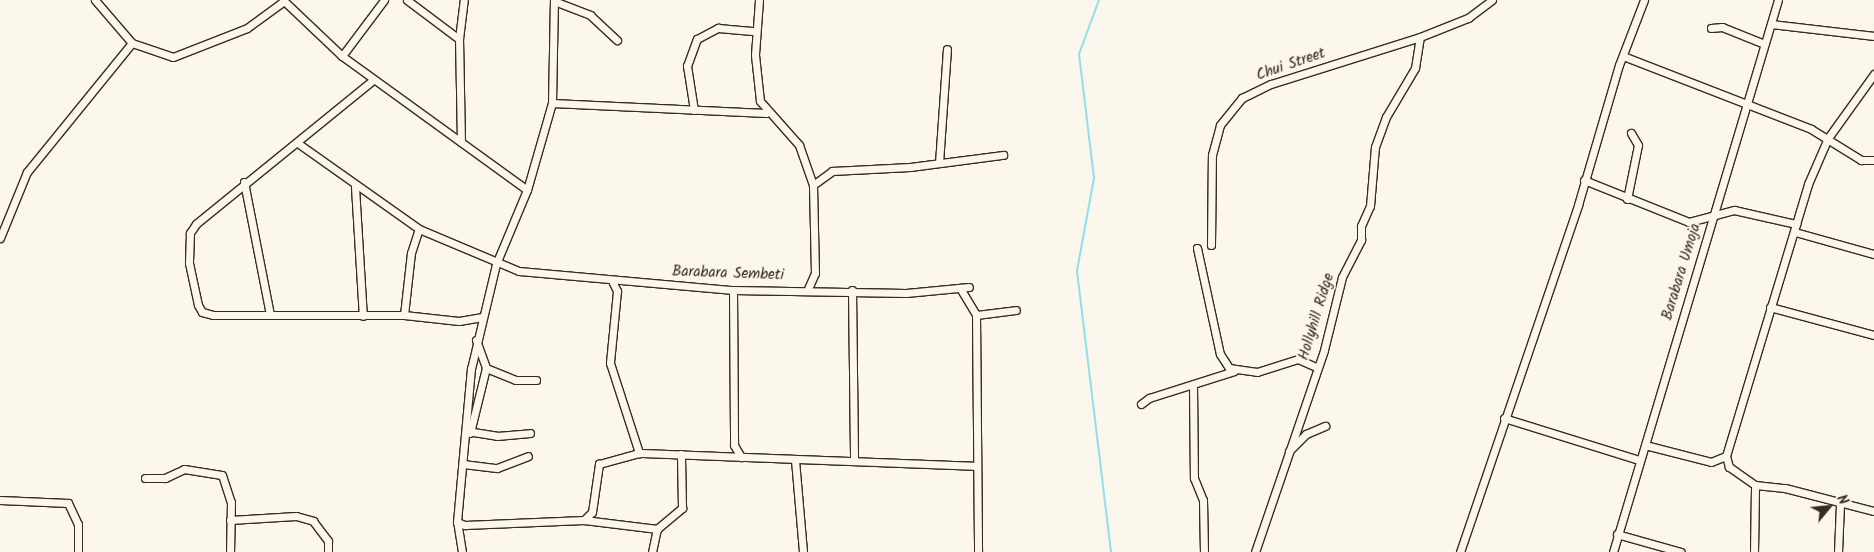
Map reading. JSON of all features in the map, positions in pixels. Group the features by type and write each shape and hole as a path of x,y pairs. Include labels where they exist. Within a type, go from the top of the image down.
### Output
{"street":[{"path":"95,0 132,43 165,56 179,55 247,28 284,1 342,56 527,190"},
{"path":"342,56 384,0"},
{"path":"407,0 459,40"},
{"path":"461,142 459,40 464,0"},
{"path":"759,0 755,31 760,101 766,113 799,145 812,184 814,273 808,289"},
{"name":"Chui Street","path":"1210,245 1215,140 1220,124 1242,98 1271,84 1420,37 1468,18 1492,0"},
{"path":"1460,552 1584,180 1623,56 1644,0"},
{"name":"Barabara Umoja","path":"1613,552 1639,460 1646,444 1714,216 1762,43 1771,24 1778,0"},
{"path":"462,552 457,522 476,340 496,264 527,190 552,103 554,1 590,15 617,40"},
{"path":"1771,24 1874,36"},
{"path":"1711,28 1722,27 1762,43"},
{"path":"694,110 687,66 693,44 718,28 755,31"},
{"name":"Hollyhill Ridge","path":"1255,552 1316,367 1342,277 1361,240 1361,226 1370,206 1375,147 1386,117 1415,68 1420,37"},
{"path":"0,238 27,172 132,43"},
{"path":"938,163 947,49"},
{"path":"1623,56 1828,138 1861,160 1874,160"},
{"path":"1723,460 1796,224 1828,138 1874,74"},
{"path":"373,80 299,144 244,182 190,233 192,289 202,312 404,316 458,321 481,316"},
{"path":"552,103 766,113"},
{"path":"1627,199 1638,145 1631,133"},
{"name":"Barabara Sembeti","path":"299,144 355,187 419,229 496,264 613,282 733,290 808,289 906,293 969,287"},
{"path":"812,184 832,171 938,163 1003,155"},
{"path":"1584,180 1627,199 1689,222 1734,210 1796,224"},
{"path":"244,182 270,314"},
{"path":"355,187 362,316"},
{"path":"404,316 411,253 419,229"},
{"path":"1795,232 1871,253 1874,246"},
{"path":"1197,248 1220,354 1234,371"},
{"path":"613,282 617,291 610,363 638,453"},
{"path":"960,288 976,315 978,552"},
{"path":"733,290 734,446 741,457"},
{"path":"852,290 854,460"},
{"path":"1770,307 1874,335"},
{"path":"976,315 1016,310"},
{"path":"468,431 486,368 476,340"},
{"path":"1141,404 1149,398 1193,386 1234,371 1257,372 1298,359 1316,367"},
{"path":"486,368 516,380 536,380"},
{"path":"1193,386 1194,478 1204,500 1204,552"},
{"path":"1504,418 1639,460"},
{"path":"1289,451 1306,434 1325,426"},
{"path":"468,431 530,433"},
{"path":"1646,444 1693,459 1723,460 1755,484 1785,488 1840,505 1874,509"},
{"path":"584,520 592,512 599,464 638,453 976,466"},
{"path":"652,552 657,529 682,508 681,454"},
{"path":"462,464 497,468 528,456"},
{"path":"795,460 804,552"},
{"path":"145,478 166,478 184,469 218,472 228,486 230,552"},
{"path":"1754,552 1755,484"},
{"path":"0,500 68,504 78,524 78,552"},
{"path":"1838,552 1840,505"},
{"path":"230,520 296,516 313,521 328,541 328,552"},
{"path":"457,522 465,525 584,520 657,529"},
{"path":"1617,534 1681,552"}],"waterway":[{"path":"1099,0 1079,54 1094,178 1077,271 1111,552"}]}
